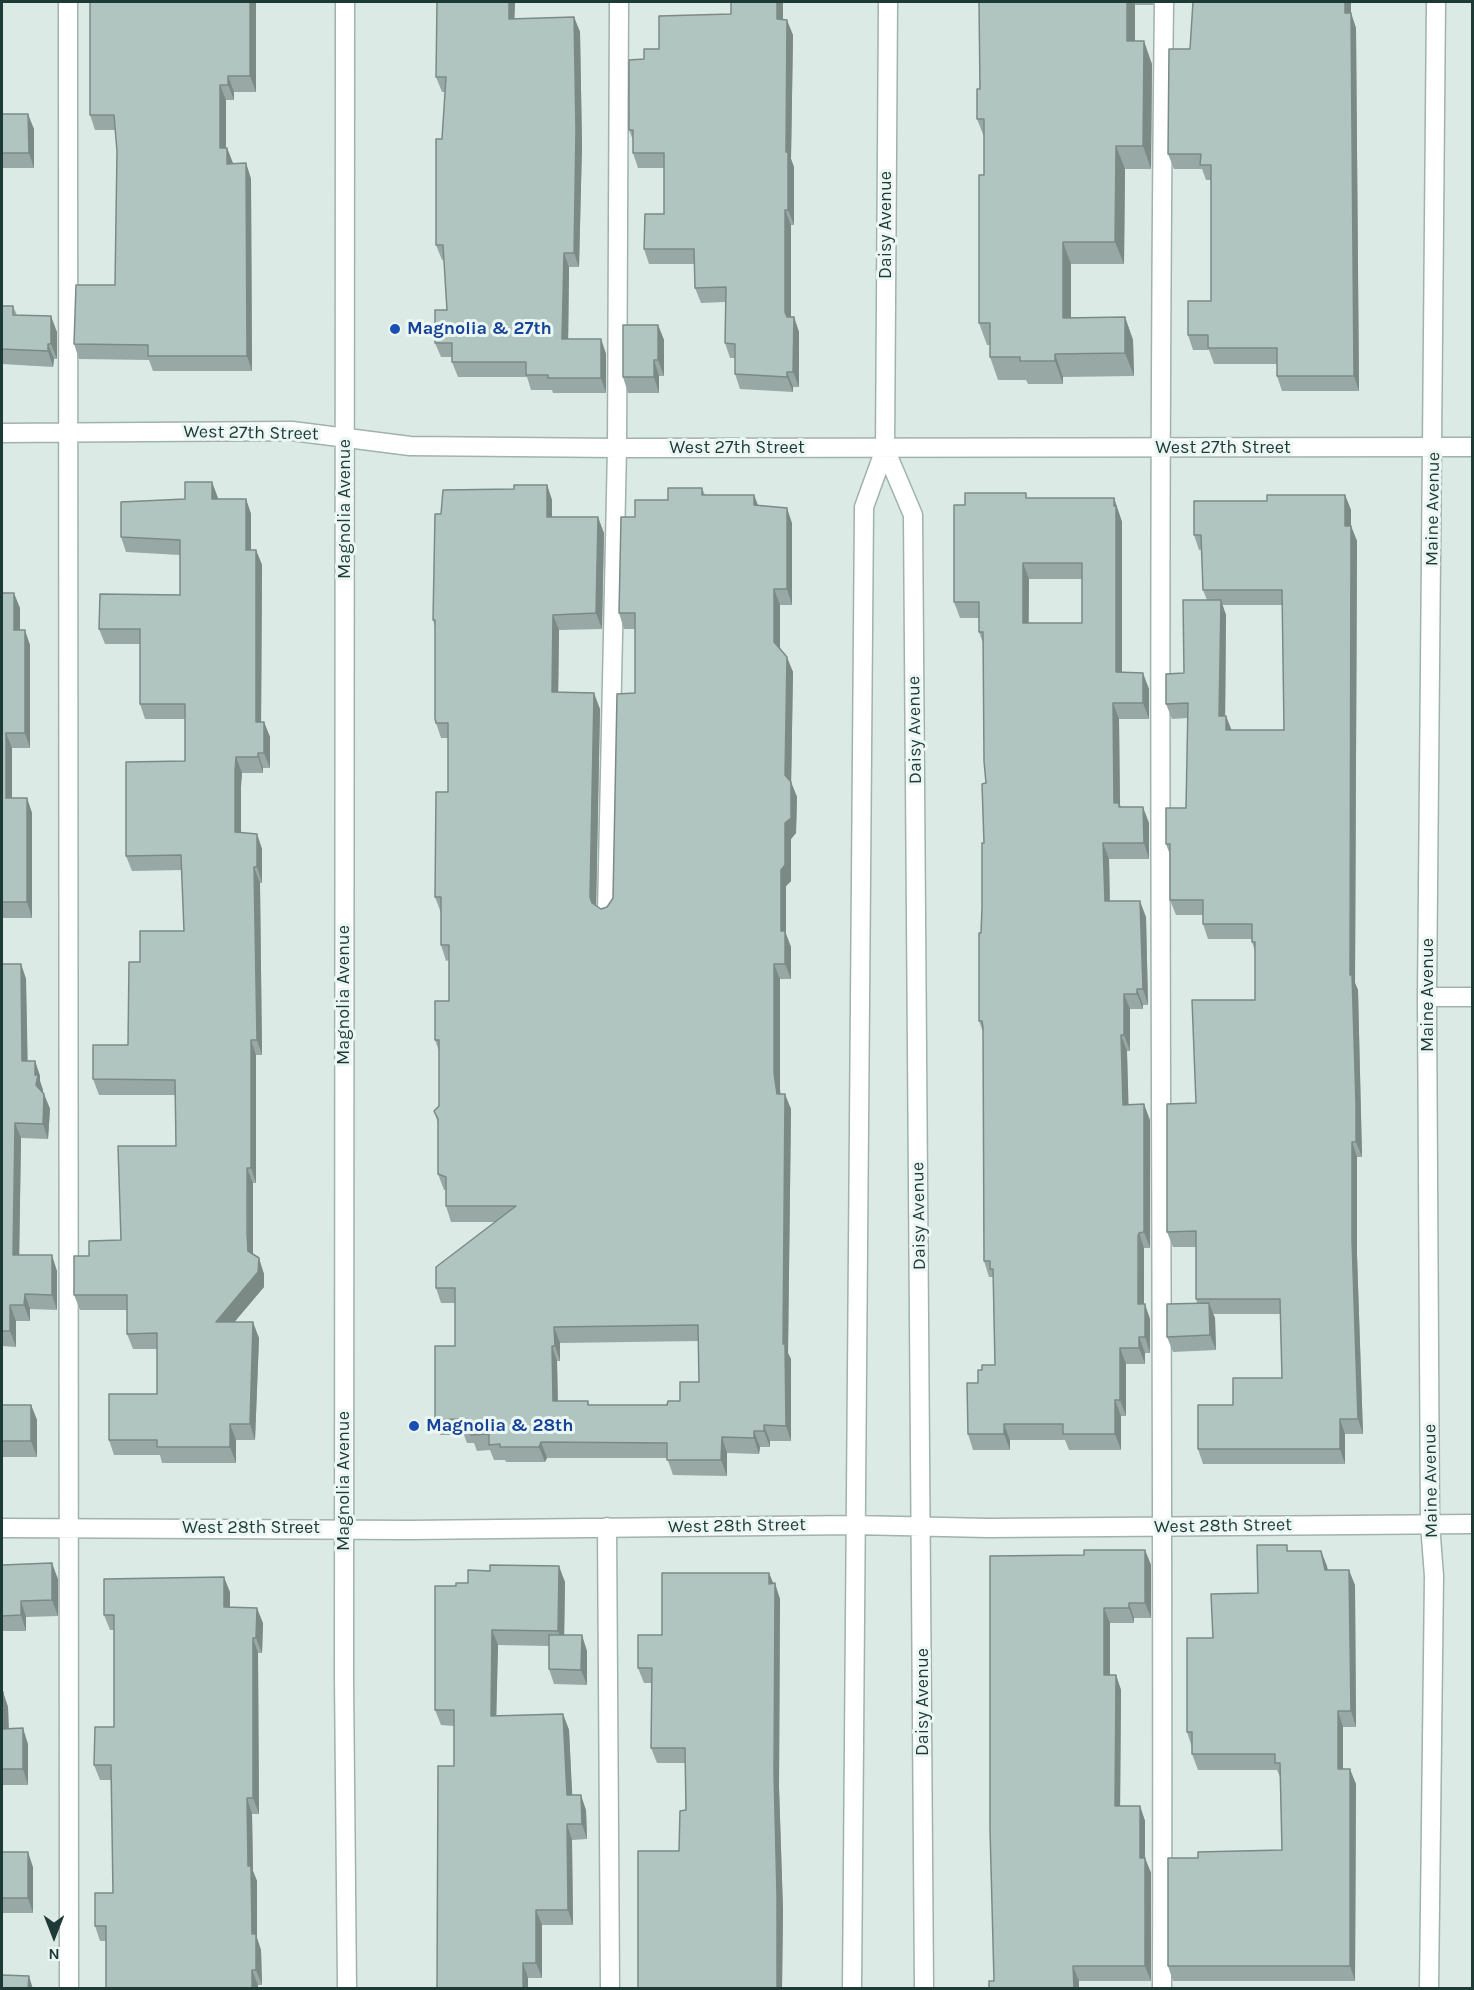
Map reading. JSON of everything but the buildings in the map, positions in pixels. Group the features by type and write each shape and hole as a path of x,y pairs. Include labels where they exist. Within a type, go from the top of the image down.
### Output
{"street":[{"path":"68,2 69,1989"},
{"name":"Magnolia Avenue","path":"345,2 347,1989"},
{"path":"607,913 617,448 619,2"},
{"name":"Daisy Avenue","path":"852,1989 864,507 885,449 888,2"},
{"path":"1162,1989 1164,1527 1159,449 1164,2"},
{"name":"Maine Avenue","path":"1429,1989 1434,1576 1430,1524 1427,997 1436,2"},
{"name":"West 27th Street","path":"2,433 292,431 346,436 410,446 617,448 1473,447"},
{"name":"Daisy Avenue","path":"885,449 913,515 924,1989"},
{"path":"1427,997 1473,997"},
{"name":"West 28th Street","path":"2,1528 345,1529 854,1525 922,1528 1473,1524"},
{"path":"607,1527 610,1989"}],"place":[{"name":"Magnolia & 27th","path":"395,329"},
{"name":"Magnolia & 28th","path":"414,1426"}]}
